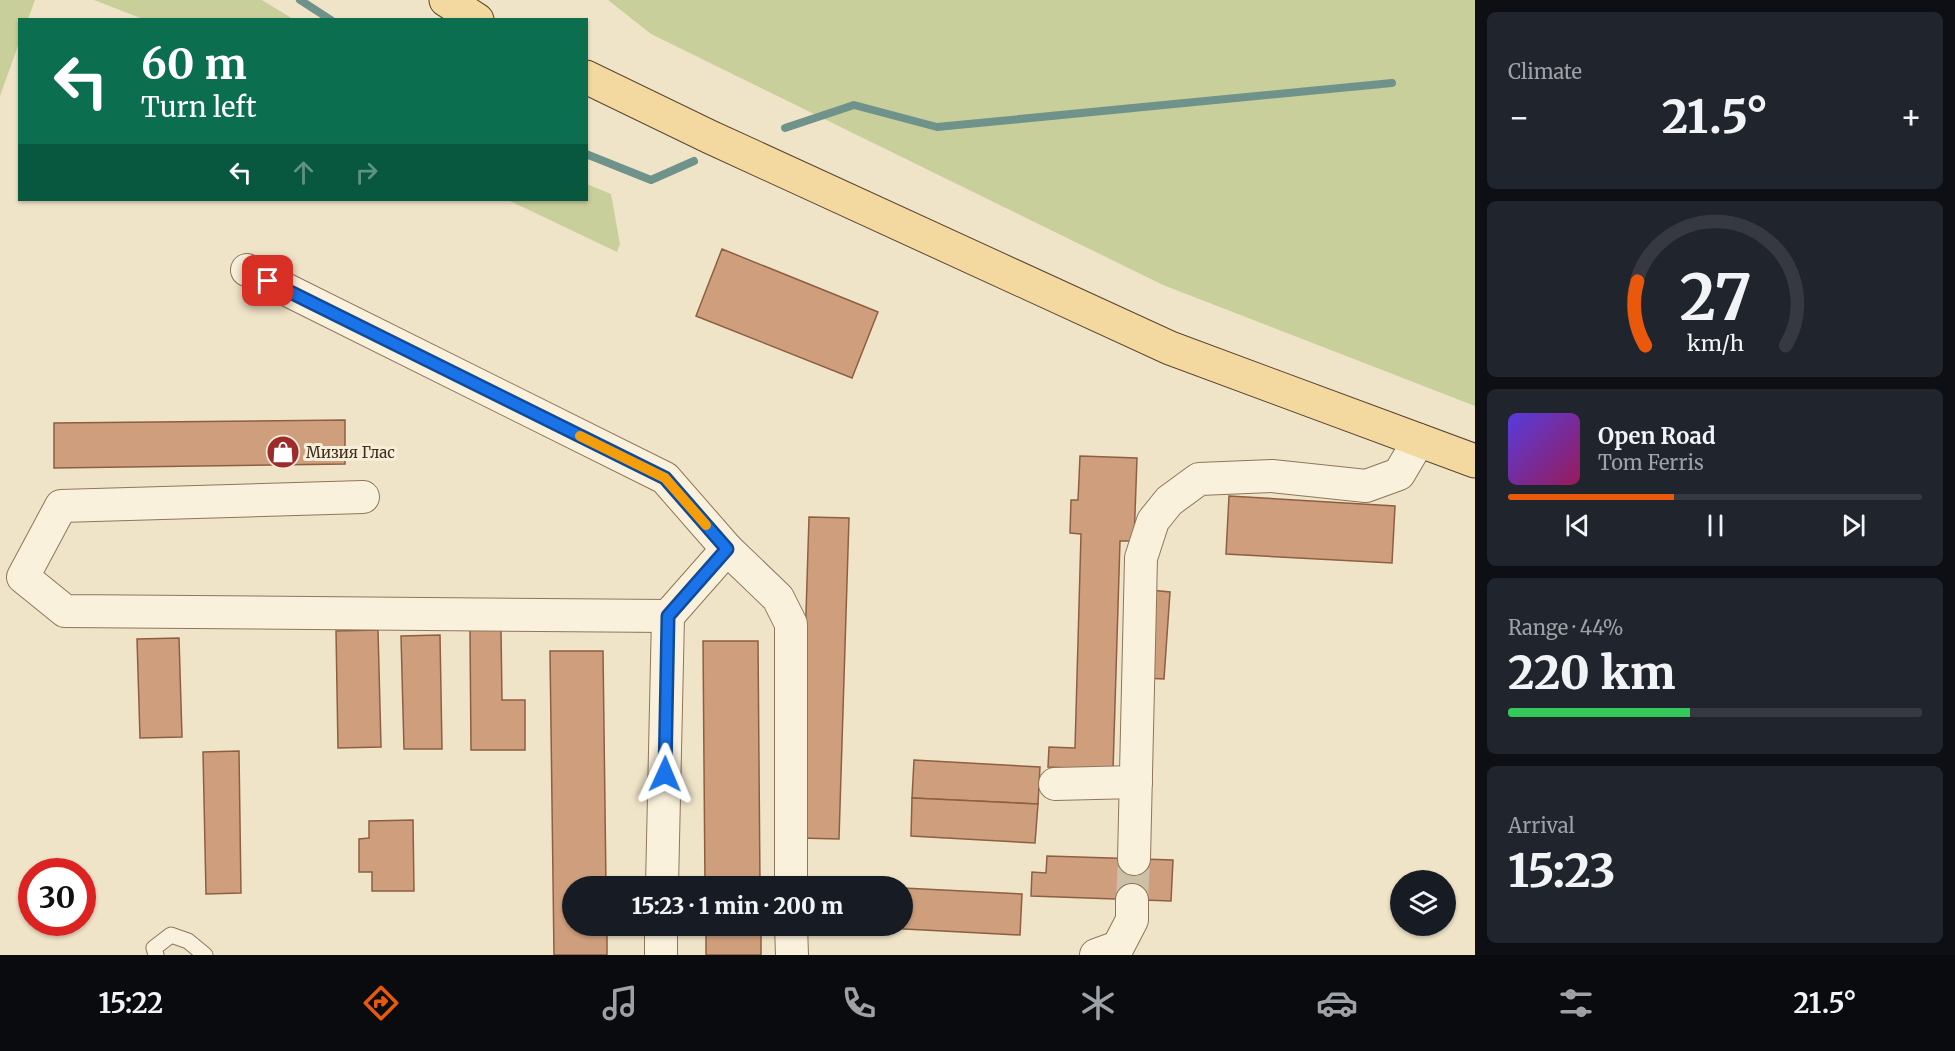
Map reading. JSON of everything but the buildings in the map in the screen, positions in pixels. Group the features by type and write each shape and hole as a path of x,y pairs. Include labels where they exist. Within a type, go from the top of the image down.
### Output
{"main road":[{"path":"446,0 474,18"},
{"path":"588,78 710,137 1170,348 1475,461"}],"street":[{"path":"247,270 665,478 727,549 778,598 791,624 791,876"},
{"path":"1134,859 1142,558 1153,521 1169,501 1199,479 1272,476 1366,486 1399,474 1419,440"},
{"path":"363,497 61,506 22,577 64,610 668,616"},
{"path":"662,876 668,616 727,549"},
{"path":"1055,784 1136,782"},
{"path":"1096,955 1118,947 1132,920 1132,900"},
{"path":"660,955 661,936"},
{"path":"792,936 792,955"}],"lane":[{"path":"156,955 154,948 171,935 188,940 205,955"}],"green space":[{"path":"0,0 35,0 28,18 18,18 18,46 0,96"},
{"path":"94,0 262,0 291,18 140,18"},
{"path":"608,0 1475,0 1475,406 1163,285 651,34"},
{"path":"588,184 611,194 620,244 617,252 510,201 588,201"}],"waterway":[{"path":"300,0 328,18"},
{"path":"785,128 854,105 937,127 1392,83"},
{"path":"588,155 651,180 694,161"}],"tunnel":[{"path":"1132,900 1134,859"}],"slow traffic":[{"path":"580,436 665,478 706,525"}],"place":[{"name":"Мизия Глас","path":"283,452"}],"route":[{"path":"268,281 665,478 727,549 668,616 665,774"}]}
